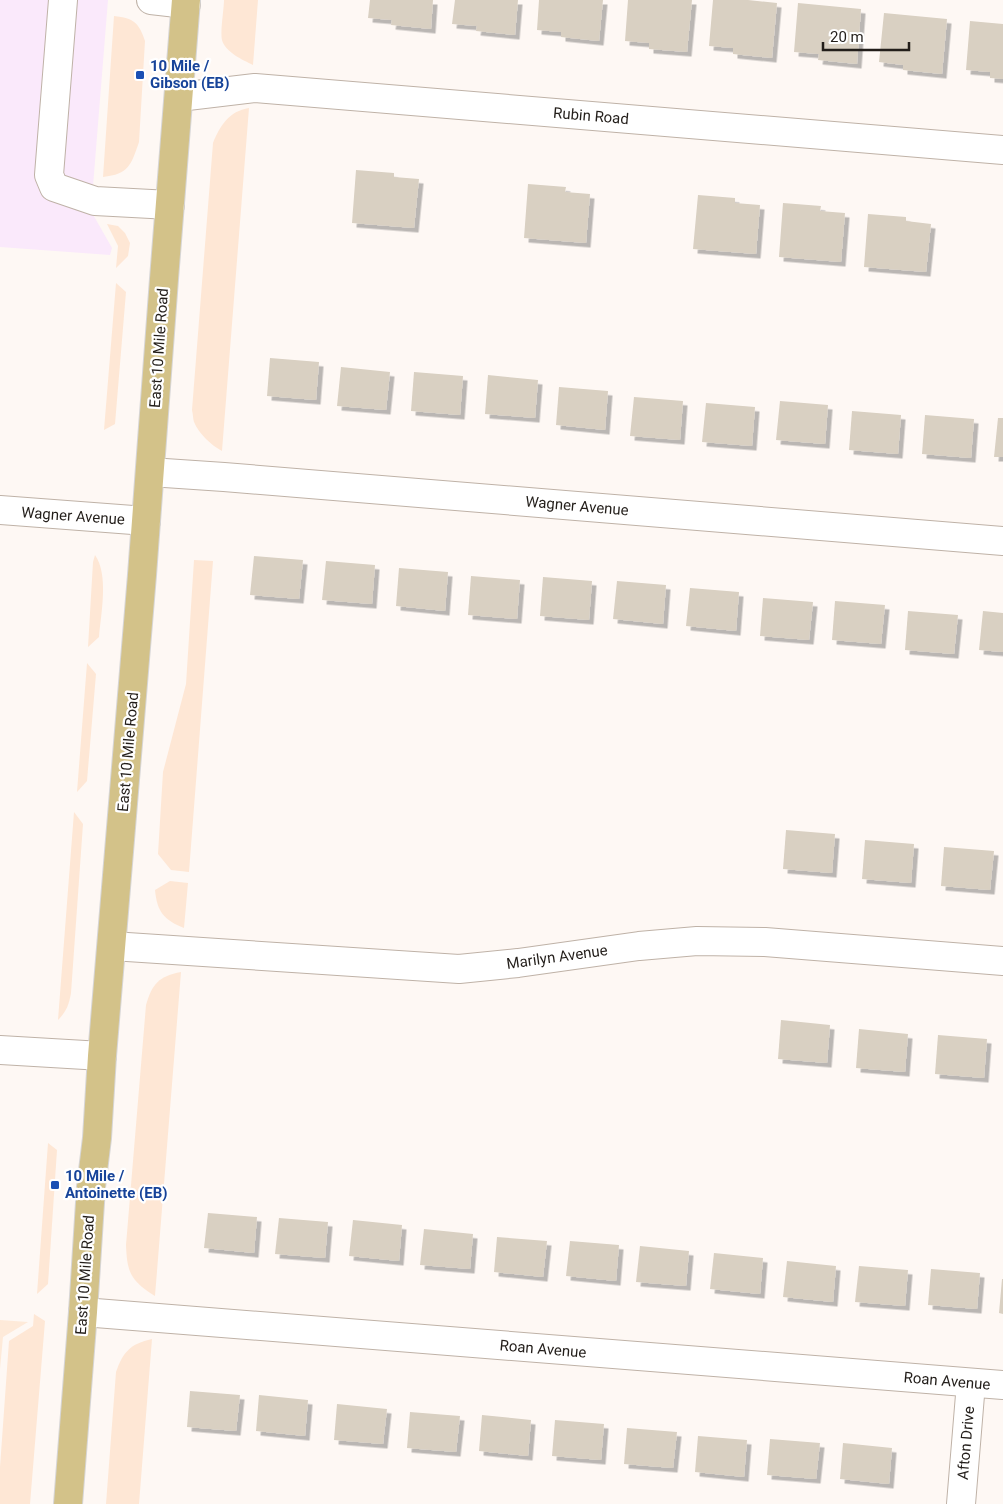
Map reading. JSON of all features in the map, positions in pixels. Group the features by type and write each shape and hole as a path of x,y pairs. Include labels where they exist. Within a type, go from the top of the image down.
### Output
{"main road":[{"name":"East 10 Mile Road","path":"68,1504 91,1187 97,1138 186,2"}],"street":[{"path":"63,0 49,175 54,187 95,201 170,205"},
{"path":"151,0 186,2"},
{"name":"Rubin Road","path":"179,97 254,88 1003,150"},
{"name":"Wagner Avenue","path":"150,472 1003,541"},
{"name":"Wagner Avenue","path":"0,510 146,521"},
{"name":"Marilyn Avenue","path":"112,946 459,970 639,946 697,941 765,942 1003,962"},
{"path":"0,1050 102,1056"},
{"name":"Roan Avenue","path":"83,1312 1003,1385"},
{"name":"Afton Drive","path":"961,1504 972,1382"}],"shaded area":[{"path":"0,0 108,0 91,211 112,248 110,255 0,247"},
{"path":"224,0 258,0 253,65 235,55 222,40"},
{"path":"114,16 135,22 145,41 139,142 134,157 124,171 112,176 103,177"},
{"path":"249,108 222,451 199,431 194,422 192,410 213,143 226,120 236,112"},
{"path":"107,224 118,226 125,233 130,243 128,256 116,268 118,246"},
{"path":"116,283 126,292 115,424 104,430"},
{"path":"95,555 102,573 102,606 99,637 88,647 93,562"},
{"path":"194,560 213,561 189,872 171,870 158,854 163,772 186,684"},
{"path":"87,663 96,674 87,781 77,792"},
{"path":"74,812 83,824 71,993 67,1008 58,1020"},
{"path":"170,881 188,883 184,928 171,922 163,914 156,898 155,890"},
{"path":"181,972 155,1296 140,1286 132,1275 129,1269 126,1245 146,1005 154,986 158,982 167,976"},
{"path":"48,1143 57,1150 48,1284 37,1294"},
{"path":"34,1314 45,1321 30,1504 0,1504 0,1467 9,1341 33,1326"},
{"path":"0,1320 28,1322 3,1337 0,1369"},
{"path":"152,1339 139,1504 106,1504 116,1372 121,1359 128,1350 138,1343"}],"building":[{"path":"370,0 433,0 431,29 391,25 392,20 368,18"},
{"path":"455,0 518,0 515,35 476,31 477,26 452,24"},
{"path":"539,0 603,0 599,41 561,37 561,32 537,30"},
{"path":"628,0 692,0 687,52 649,49 649,43 625,41"},
{"path":"713,0 748,0 777,3 772,58 733,54 733,48 709,46"},
{"path":"798,3 861,9 857,64 818,60 819,54 794,52"},
{"path":"884,13 947,19 942,74 903,70 903,65 879,62"},
{"path":"970,21 1003,24 1003,79 990,78 990,72 966,70"},
{"path":"356,170 394,173 394,177 419,179 414,228 352,223"},
{"path":"528,184 566,187 565,192 590,194 586,243 524,238"},
{"path":"698,195 735,198 735,203 760,205 756,254 693,249"},
{"path":"783,203 821,206 820,211 845,213 841,262 779,257"},
{"path":"868,214 906,217 906,221 931,224 926,272 864,267"},
{"path":"270,358 319,362 316,400 267,396"},
{"path":"341,367 390,372 386,410 337,406"},
{"path":"414,372 463,376 460,415 411,411"},
{"path":"488,375 538,380 535,418 485,414"},
{"path":"559,387 608,391 605,430 556,425"},
{"path":"634,397 683,401 680,440 630,436"},
{"path":"780,401 828,405 825,444 776,440"},
{"path":"706,403 755,407 752,446 702,442"},
{"path":"852,411 901,415 898,454 849,450"},
{"path":"925,415 974,419 971,458 922,454"},
{"path":"998,418 1003,418 1003,457 994,457"},
{"path":"254,556 303,560 299,599 250,595"},
{"path":"326,561 375,565 372,604 322,600"},
{"path":"399,568 448,572 445,611 396,606"},
{"path":"471,576 520,580 517,619 468,615"},
{"path":"543,577 592,581 589,620 540,616"},
{"path":"617,581 666,585 663,624 613,619"},
{"path":"690,588 739,592 736,631 686,626"},
{"path":"763,598 813,602 809,640 760,636"},
{"path":"835,601 885,605 881,644 832,640"},
{"path":"908,611 958,615 954,654 905,650"},
{"path":"983,611 1003,613 1003,652 979,650"},
{"path":"786,830 835,834 832,873 783,869"},
{"path":"865,840 914,844 911,883 862,879"},
{"path":"944,847 994,851 990,890 941,886"},
{"path":"781,1020 830,1025 827,1063 778,1059"},
{"path":"859,1029 908,1034 905,1072 856,1068"},
{"path":"938,1035 987,1039 984,1078 935,1074"},
{"path":"208,1213 257,1217 254,1253 204,1248"},
{"path":"279,1218 328,1222 325,1258 275,1254"},
{"path":"353,1220 402,1225 399,1261 349,1256"},
{"path":"424,1229 473,1234 470,1269 420,1265"},
{"path":"497,1237 547,1241 543,1277 494,1272"},
{"path":"570,1241 619,1245 616,1281 566,1276"},
{"path":"640,1246 689,1251 686,1286 636,1282"},
{"path":"714,1253 763,1258 760,1294 710,1289"},
{"path":"787,1261 836,1266 833,1302 783,1297"},
{"path":"859,1266 908,1270 905,1306 855,1302"},
{"path":"931,1269 980,1273 977,1309 928,1305"},
{"path":"1003,1279 1003,1314 999,1313"},
{"path":"190,1391 240,1395 236,1431 187,1427"},
{"path":"259,1395 308,1400 305,1436 256,1431"},
{"path":"337,1404 387,1409 383,1444 334,1440"},
{"path":"410,1412 460,1416 456,1452 407,1448"},
{"path":"482,1415 531,1420 528,1456 479,1451"},
{"path":"555,1420 604,1424 601,1460 552,1456"},
{"path":"627,1428 677,1432 673,1468 624,1464"},
{"path":"698,1436 747,1440 744,1477 695,1472"},
{"path":"770,1439 820,1443 816,1479 767,1475"},
{"path":"843,1443 892,1448 889,1484 840,1479"}],"place":[{"name":"10 Mile / Gibson (EB)","path":"140,75"},
{"name":"10 Mile / Antoinette (EB)","path":"55,1185"}]}
